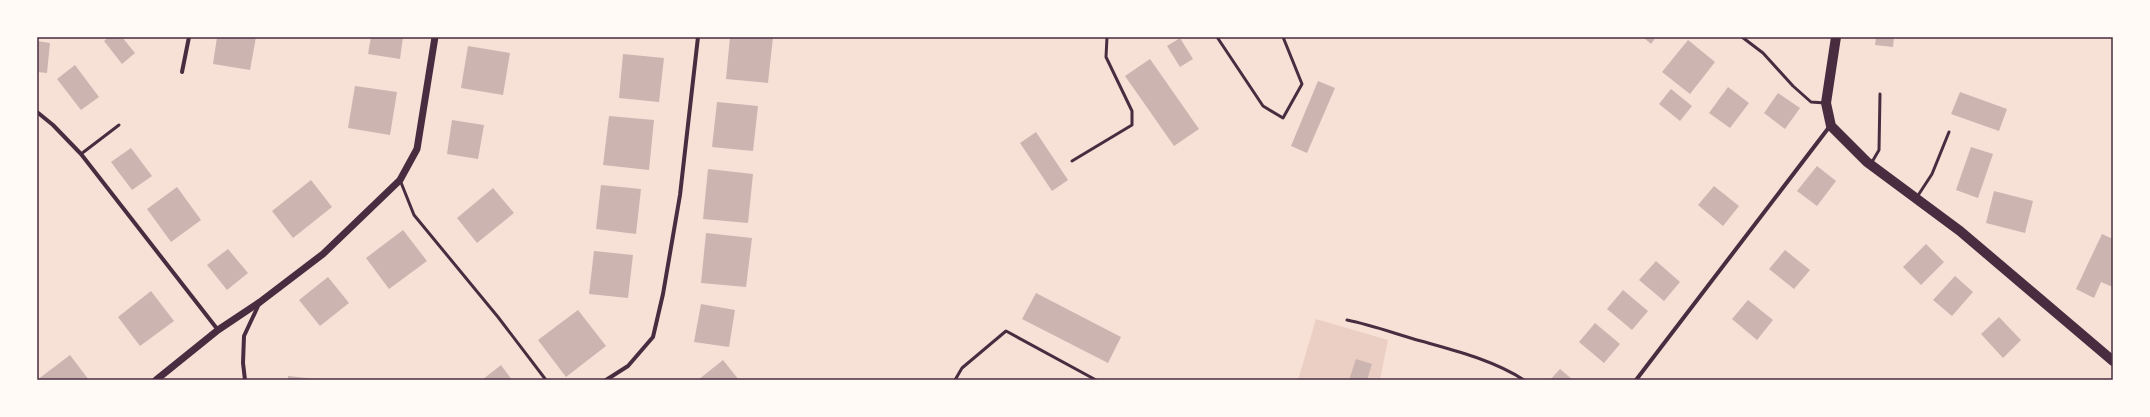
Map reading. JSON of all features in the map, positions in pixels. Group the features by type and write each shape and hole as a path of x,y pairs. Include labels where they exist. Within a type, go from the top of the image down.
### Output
{"main road":[{"path":"1836,37 1826,103 1831,126 1871,164 1960,231 2113,361"}],"street":[{"path":"182,72 189,37"},
{"path":"156,380 218,330 260,302 322,254 400,180 416,149 435,37"},
{"path":"606,380 628,366 653,337 663,294 680,195 698,37"},
{"path":"37,112 53,125 81,154 218,330"},
{"path":"1636,380 1831,126"},
{"path":"245,380 243,363 244,336 260,302"}],"lane":[{"path":"1072,161 1132,125 1132,111 1106,57 1107,37"},
{"path":"1217,37 1264,106 1283,118 1302,84 1283,37"},
{"path":"1742,37 1763,53 1793,86 1811,102 1826,103"},
{"path":"1871,164 1879,150 1880,94"},
{"path":"81,154 119,125"},
{"path":"1916,198 1932,174 1949,132"},
{"path":"400,180 414,215 498,318 546,380"},
{"path":"1347,320 1368,324 1472,355 1513,373 1524,380"},
{"path":"955,380 962,368 1006,331 1096,380"}],"shaded area":[{"path":"1316,319 1388,340 1380,380 1298,380"}],"building":[{"path":"109,37 122,37 135,53 122,64 104,41"},
{"path":"217,37 256,37 250,70 213,64"},
{"path":"371,37 403,37 400,59 368,54"},
{"path":"730,37 773,37 768,83 726,79"},
{"path":"1643,37 1656,37 1651,44"},
{"path":"1876,37 1894,37 1893,47 1875,45"},
{"path":"1180,38 1193,59 1180,67 1167,46"},
{"path":"1688,40 1715,62 1690,94 1662,72"},
{"path":"37,41 50,43 47,73 37,72"},
{"path":"468,46 510,53 503,95 461,88"},
{"path":"623,54 664,58 659,102 619,98"},
{"path":"1150,59 1199,129 1174,146 1125,76"},
{"path":"75,65 99,97 81,110 57,79"},
{"path":"1318,81 1335,88 1307,153 1291,146"},
{"path":"355,86 397,92 390,135 348,128"},
{"path":"1728,87 1749,103 1730,128 1709,113"},
{"path":"1671,89 1692,106 1680,121 1659,104"},
{"path":"1960,92 2007,109 1999,131 1951,114"},
{"path":"1778,93 1800,108 1785,129 1764,113"},
{"path":"717,102 758,106 753,151 712,147"},
{"path":"609,116 654,120 649,170 603,165"},
{"path":"452,120 484,125 478,159 447,154"},
{"path":"1036,132 1068,180 1052,191 1020,143"},
{"path":"1971,147 1993,154 1978,198 1956,190"},
{"path":"131,148 152,176 132,190 111,162"},
{"path":"1817,166 1836,181 1817,206 1797,191"},
{"path":"708,169 753,174 748,223 703,219"},
{"path":"311,180 332,207 293,238 272,211"},
{"path":"601,185 641,189 636,234 596,229"},
{"path":"1714,186 1739,206 1723,226 1698,205"},
{"path":"177,187 201,220 171,242 147,209"},
{"path":"493,188 514,213 477,243 457,218"},
{"path":"1994,191 2033,201 2025,233 1986,223"},
{"path":"403,230 427,261 389,289 366,258"},
{"path":"706,233 752,238 746,287 701,283"},
{"path":"2102,234 2113,239 2113,287 2101,282 2094,298 2076,289"},
{"path":"1926,244 1944,262 1921,285 1903,267"},
{"path":"228,249 248,273 227,290 207,265"},
{"path":"1785,250 1810,270 1794,289 1769,269"},
{"path":"594,251 633,255 628,298 589,294"},
{"path":"1656,261 1680,282 1664,301 1639,280"},
{"path":"1955,276 1973,292 1952,316 1933,300"},
{"path":"328,277 349,303 320,326 299,300"},
{"path":"1623,290 1648,311 1632,330 1607,309"},
{"path":"151,291 174,321 140,346 118,317"},
{"path":"1036,293 1121,337 1108,363 1022,319"},
{"path":"1748,300 1773,320 1757,340 1732,319"},
{"path":"701,304 735,310 729,347 694,342"},
{"path":"578,310 606,346 566,377 538,340"},
{"path":"1999,317 2021,340 2003,358 1981,334"},
{"path":"1595,323 1620,344 1604,363 1579,342"},
{"path":"70,355 89,380 37,380"},
{"path":"1356,359 1372,364 1367,380 1349,380"},
{"path":"723,360 739,380 698,380"},
{"path":"501,365 512,380 482,380"},
{"path":"1560,369 1573,380 1550,380"},
{"path":"288,376 316,379 316,380 288,380"}]}
